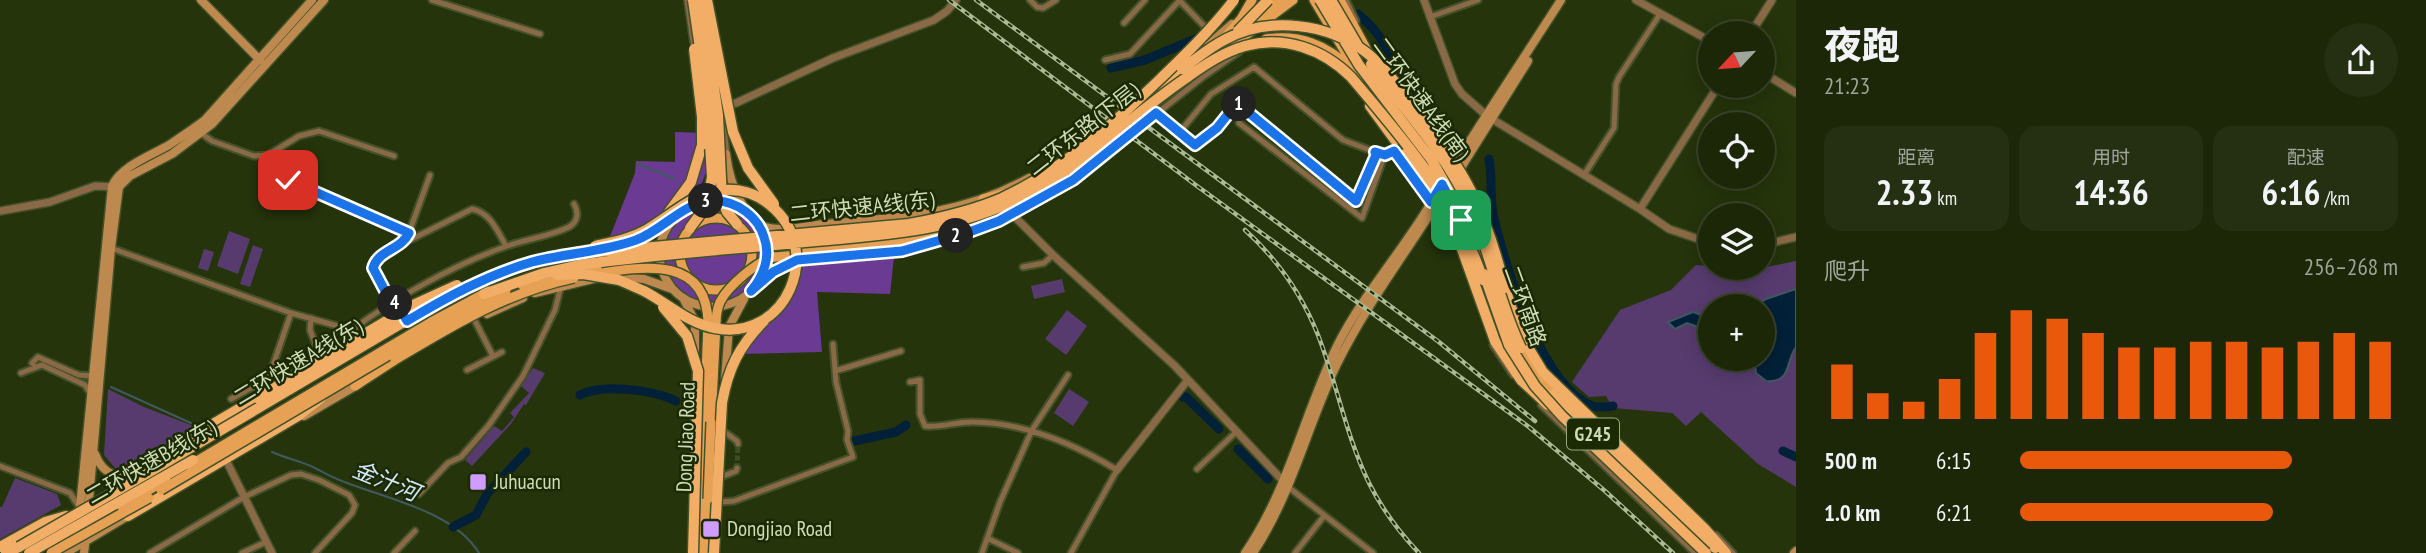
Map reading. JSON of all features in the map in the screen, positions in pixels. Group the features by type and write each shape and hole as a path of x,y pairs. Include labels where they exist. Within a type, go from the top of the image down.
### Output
{"highway":[{"path":"662,220 691,181 702,145 702,117 691,0"},
{"path":"690,228 707,205 712,177 707,96 691,0"},
{"path":"705,0 733,132 748,168 789,228"},
{"path":"705,0 718,115 722,200 727,212 737,224"},
{"path":"1141,105 1234,0"},
{"path":"1320,0 1352,54 1423,147 1450,189 1468,227 1508,345"},
{"name":"二环快速A线(南)","path":"1331,0 1360,48 1431,141 1462,190 1480,230 1521,348 1550,389 1719,553"},
{"path":"1141,105 1275,4"},
{"path":"1141,105 1209,49 1243,31 1270,26 1300,26 1326,32 1367,53 1385,71 1457,162 1481,209 1517,327 1533,357 1555,385 1705,529 1726,553"},
{"path":"1141,105 1220,56 1253,44 1275,42 1296,46 1317,52 1337,64 1351,77 1406,145 1456,214 1508,345 1528,377 1552,405 1706,553"},
{"path":"1337,64 1448,215 1467,258 1495,341 1509,364 1528,388 1576,427"},
{"name":"二环快速A线(东)","path":"6,553 122,489 481,279 526,263 564,254 850,230 948,217 992,202 1030,183 1141,105"},
{"name":"二环快速B线(东)","path":"29,553 459,305 495,290 544,273 579,265 903,232 966,220 1008,204 1045,184 1141,105"},
{"path":"564,254 630,237 701,196 717,191 749,193 765,201 780,214 789,228 796,250 796,274 788,294 739,350 725,384 716,553"},
{"path":"495,290 557,275 583,274 611,278 644,291 690,319 717,329 749,326 771,313"},
{"path":"161,466 211,426 412,305 458,284 481,279"},
{"path":"1505,288 1512,327 1521,348"},
{"path":"644,291 664,307 681,327 692,348 698,372 699,402 691,553"},
{"path":"128,516 298,416 345,377 397,340"},
{"path":"1550,389 1597,425"},
{"path":"0,549 45,522 66,516"}],"main road":[{"path":"203,0 261,58"},
{"path":"84,553 115,179 205,120 312,0"},
{"path":"75,550 115,187 172,154 201,133 227,108 324,0"},
{"path":"983,200 1026,180 1064,157 1236,20 1252,0"},
{"path":"1182,79 1228,34 1252,0"},
{"path":"1182,79 1275,4 1293,0"},
{"path":"1314,0 1348,57 1378,98"},
{"path":"1331,0 1364,46"},
{"name":"二环南路","path":"1340,0 1364,46 1456,170 1477,214 1509,325 1529,365 1558,400 1719,553"},
{"path":"1490,118 1561,0"},
{"path":"1245,553 1286,485 1353,330 1567,0"},
{"name":"G245","path":"1182,79 1240,47 1258,41 1282,37 1305,39 1331,51 1352,69 1378,98"},
{"name":"二环东路(下层)","path":"51,553 437,326 508,290 572,272 661,259 920,238 948,233 1077,169 1182,79"},
{"name":"二环南路","path":"1378,98 1419,150 1471,231 1503,327 1518,360 1544,394 1576,427 1706,553"},
{"path":"716,553 727,340 733,316 764,270 767,253 764,234 736,192 726,155"},
{"path":"0,549 161,466 450,296 504,271 561,255 614,246 648,235 698,200 709,179 710,161"},
{"path":"1253,553 1276,515 1339,344 1357,311 1444,187"},
{"name":"G245","path":"753,218 762,226 777,228 919,215 1041,189"},
{"name":"G245","path":"679,294 691,302 712,307 734,303 778,268 803,260 887,253 988,226 1012,213 1041,189"},
{"path":"691,553 695,331 692,313 664,275 660,256 665,231 679,214 699,203 714,201 737,206 753,218"},
{"name":"二环东路(下层)","path":"37,553 153,488 431,321 498,287 554,269 608,258 912,232 1012,213"},
{"path":"508,290 597,274 656,267 676,272 693,282 702,288 713,291 727,289 738,282 746,272 751,254 747,237 737,224 729,219 714,217 690,228 682,242 680,253 684,269 693,282 704,299 712,323"},
{"path":"712,323 721,300 758,263 770,257 880,249 951,237"},
{"path":"355,386 480,310 572,272"},
{"path":"66,553 474,319 520,299 561,286 613,276 644,279 665,285 679,294"},
{"name":"Dong Jiao Road","path":"699,553 712,323"},
{"path":"708,422 722,430"},
{"name":"Dong Jiao Road","path":"706,553 708,422"},
{"path":"94,452 103,470 111,475 129,478 146,474"},
{"path":"708,499 721,477"}],"street":[{"path":"432,0 540,34"},
{"path":"691,0 710,161"},
{"path":"705,0 726,155"},
{"path":"704,109 736,103 833,58 934,20 956,0"},
{"path":"1030,0 1037,7 1043,8 1056,0"},
{"path":"1124,23 1145,0"},
{"path":"1105,60 1130,54 1180,0 1215,36"},
{"path":"1346,0 1376,58 1401,95"},
{"path":"1423,0 1455,84 1462,94 1490,118 1669,229 1698,239"},
{"path":"1430,17 1478,0"},
{"path":"1636,0 1698,34"},
{"path":"1759,21 1772,0"},
{"path":"1584,175 1614,128 1616,84 1619,77 1660,13"},
{"path":"1282,37 1265,41 1235,55 1208,72 1073,180 1012,213 1053,255 1142,334 1286,485 1373,553"},
{"path":"1179,133 1210,94 1254,67 1343,139 1385,155 1394,151 1431,202"},
{"path":"1775,80 1796,93"},
{"path":"1640,209 1709,98"},
{"path":"1156,113 1195,145 1217,128 1237,103 1356,201 1375,152"},
{"path":"1239,123 1362,218 1385,155"},
{"path":"201,133 212,141 254,156 268,155 299,136 318,131 394,156"},
{"path":"1456,170 1491,234 1521,325 1541,361 1575,400 1733,553"},
{"path":"407,321 393,304 373,268 378,258 403,244 430,174"},
{"path":"288,180 412,239 472,209 483,212 506,246"},
{"path":"0,211 50,202 95,186 115,187"},
{"path":"1444,187 1461,220 1471,281 1480,313 1501,359 1538,401 1695,553"},
{"path":"111,248 291,313 352,330 465,264 506,246 569,227 577,217 578,210 574,204"},
{"path":"1775,242 1796,237"},
{"path":"1023,267 1044,263 1053,255"},
{"path":"419,494 448,463 461,457 489,425 523,376 555,310 561,286"},
{"path":"393,304 399,326"},
{"path":"230,399 267,379 271,374 291,313"},
{"path":"311,318 310,330 326,369"},
{"path":"474,319 493,356"},
{"path":"720,502 734,501 853,457 847,440 848,430 835,371 833,344"},
{"path":"835,371 901,351"},
{"path":"467,369 502,352"},
{"path":"35,366 32,363 38,356 79,375 94,376"},
{"path":"21,373 35,366 51,368 92,391"},
{"path":"982,553 1000,502 1032,430 1068,375"},
{"path":"910,382 920,380 920,414 925,426 1002,423 1032,430 1068,444 1117,470"},
{"path":"1071,553 1117,470 1187,381"},
{"path":"722,430 738,444"},
{"path":"1197,469 1236,432"},
{"path":"227,462 272,553"},
{"path":"0,466 70,493 80,508"},
{"path":"721,477 736,471 737,468"},
{"path":"150,553 244,497 296,474 319,480 353,498 355,509 315,553"},
{"path":"1295,553 1324,516"},
{"path":"394,553 415,531"},
{"path":"987,538 1018,553"},
{"path":"242,553 266,542"}],"shaded area":[{"path":"675,132 706,133 707,169 702,183 687,202 659,226 609,239 635,173 636,161 675,162"},
{"path":"713,204 732,208 748,219 759,235 763,254 759,273 748,289 732,300 713,304 694,300 678,289 667,273 663,254 667,235 678,219 694,208"},
{"path":"229,231 250,239 238,274 217,266"},
{"path":"253,245 263,249 250,287 240,284"},
{"path":"204,249 214,252 208,271 198,268"},
{"path":"894,257 890,294 817,292 822,352 739,354 790,293 802,264"},
{"path":"1796,261 1796,487 1758,464 1701,412 1686,426 1672,413 1613,408 1606,396 1589,397 1572,382 1620,310 1671,290 1696,265 1698,280 1775,280 1775,265"},
{"path":"1062,279 1065,292 1034,299 1031,286"},
{"path":"1067,310 1087,326 1066,355 1045,339"},
{"path":"533,368 545,373 526,405 524,404 511,424 472,466 465,460 494,426 502,431 514,417 510,413 529,393 521,386"},
{"path":"108,389 144,407 196,427 127,468 115,468 104,455"},
{"path":"1069,389 1089,402 1073,426 1054,413"},
{"path":"15,478 57,494 61,505 0,539 0,507"}],"water":[{"path":"1796,289 1796,347 1784,375 1774,381 1766,381 1756,371 1775,371 1775,296"},
{"path":"1693,312 1698,314 1698,327 1687,323 1675,329 1668,322"}],"waterway":[{"path":"1358,14 1381,39 1425,109 1461,140"},
{"path":"1111,68 1145,60 1198,38"},
{"path":"1489,159 1493,212 1507,266 1542,351 1557,375 1574,394 1592,406 1613,406"},
{"path":"638,164 675,179"},
{"name":"金汁河","path":"66,372 81,380"},
{"name":"金汁河","path":"111,387 193,424"},
{"path":"580,395 601,389 628,389 676,401"},
{"path":"1183,397 1219,429"},
{"path":"854,441 896,432 906,425"},
{"path":"1238,449 1268,479"},
{"path":"1783,451 1796,457"},
{"name":"金汁河","path":"272,452 434,515 467,538 479,553"},
{"path":"453,527 476,515 487,494 526,452"}],"tunnel":[{"path":"737,468 738,444"}],"railway":[{"path":"949,0 1197,186 1529,427 1673,553"},
{"path":"976,0 1439,342 1535,421"},
{"path":"1245,230 1278,265 1304,306 1318,335 1354,447 1369,483 1391,520 1419,553"}],"place":[{"name":"Juhuacun","path":"478,482"},
{"name":"Dongjiao Road","path":"711,529"}],"route":[{"path":"288,180 409,233 403,244 378,258 373,268 392,304 396,302 407,321 491,276 546,259 633,241 654,232 685,209 706,201 722,201 737,206 753,218 764,234 767,253 764,270 751,291 768,275 797,260 902,251 988,226 1067,184 1156,113 1195,145 1217,128 1237,103 1356,201 1375,152 1385,155 1394,151 1431,202 1442,184 1461,220"}]}
